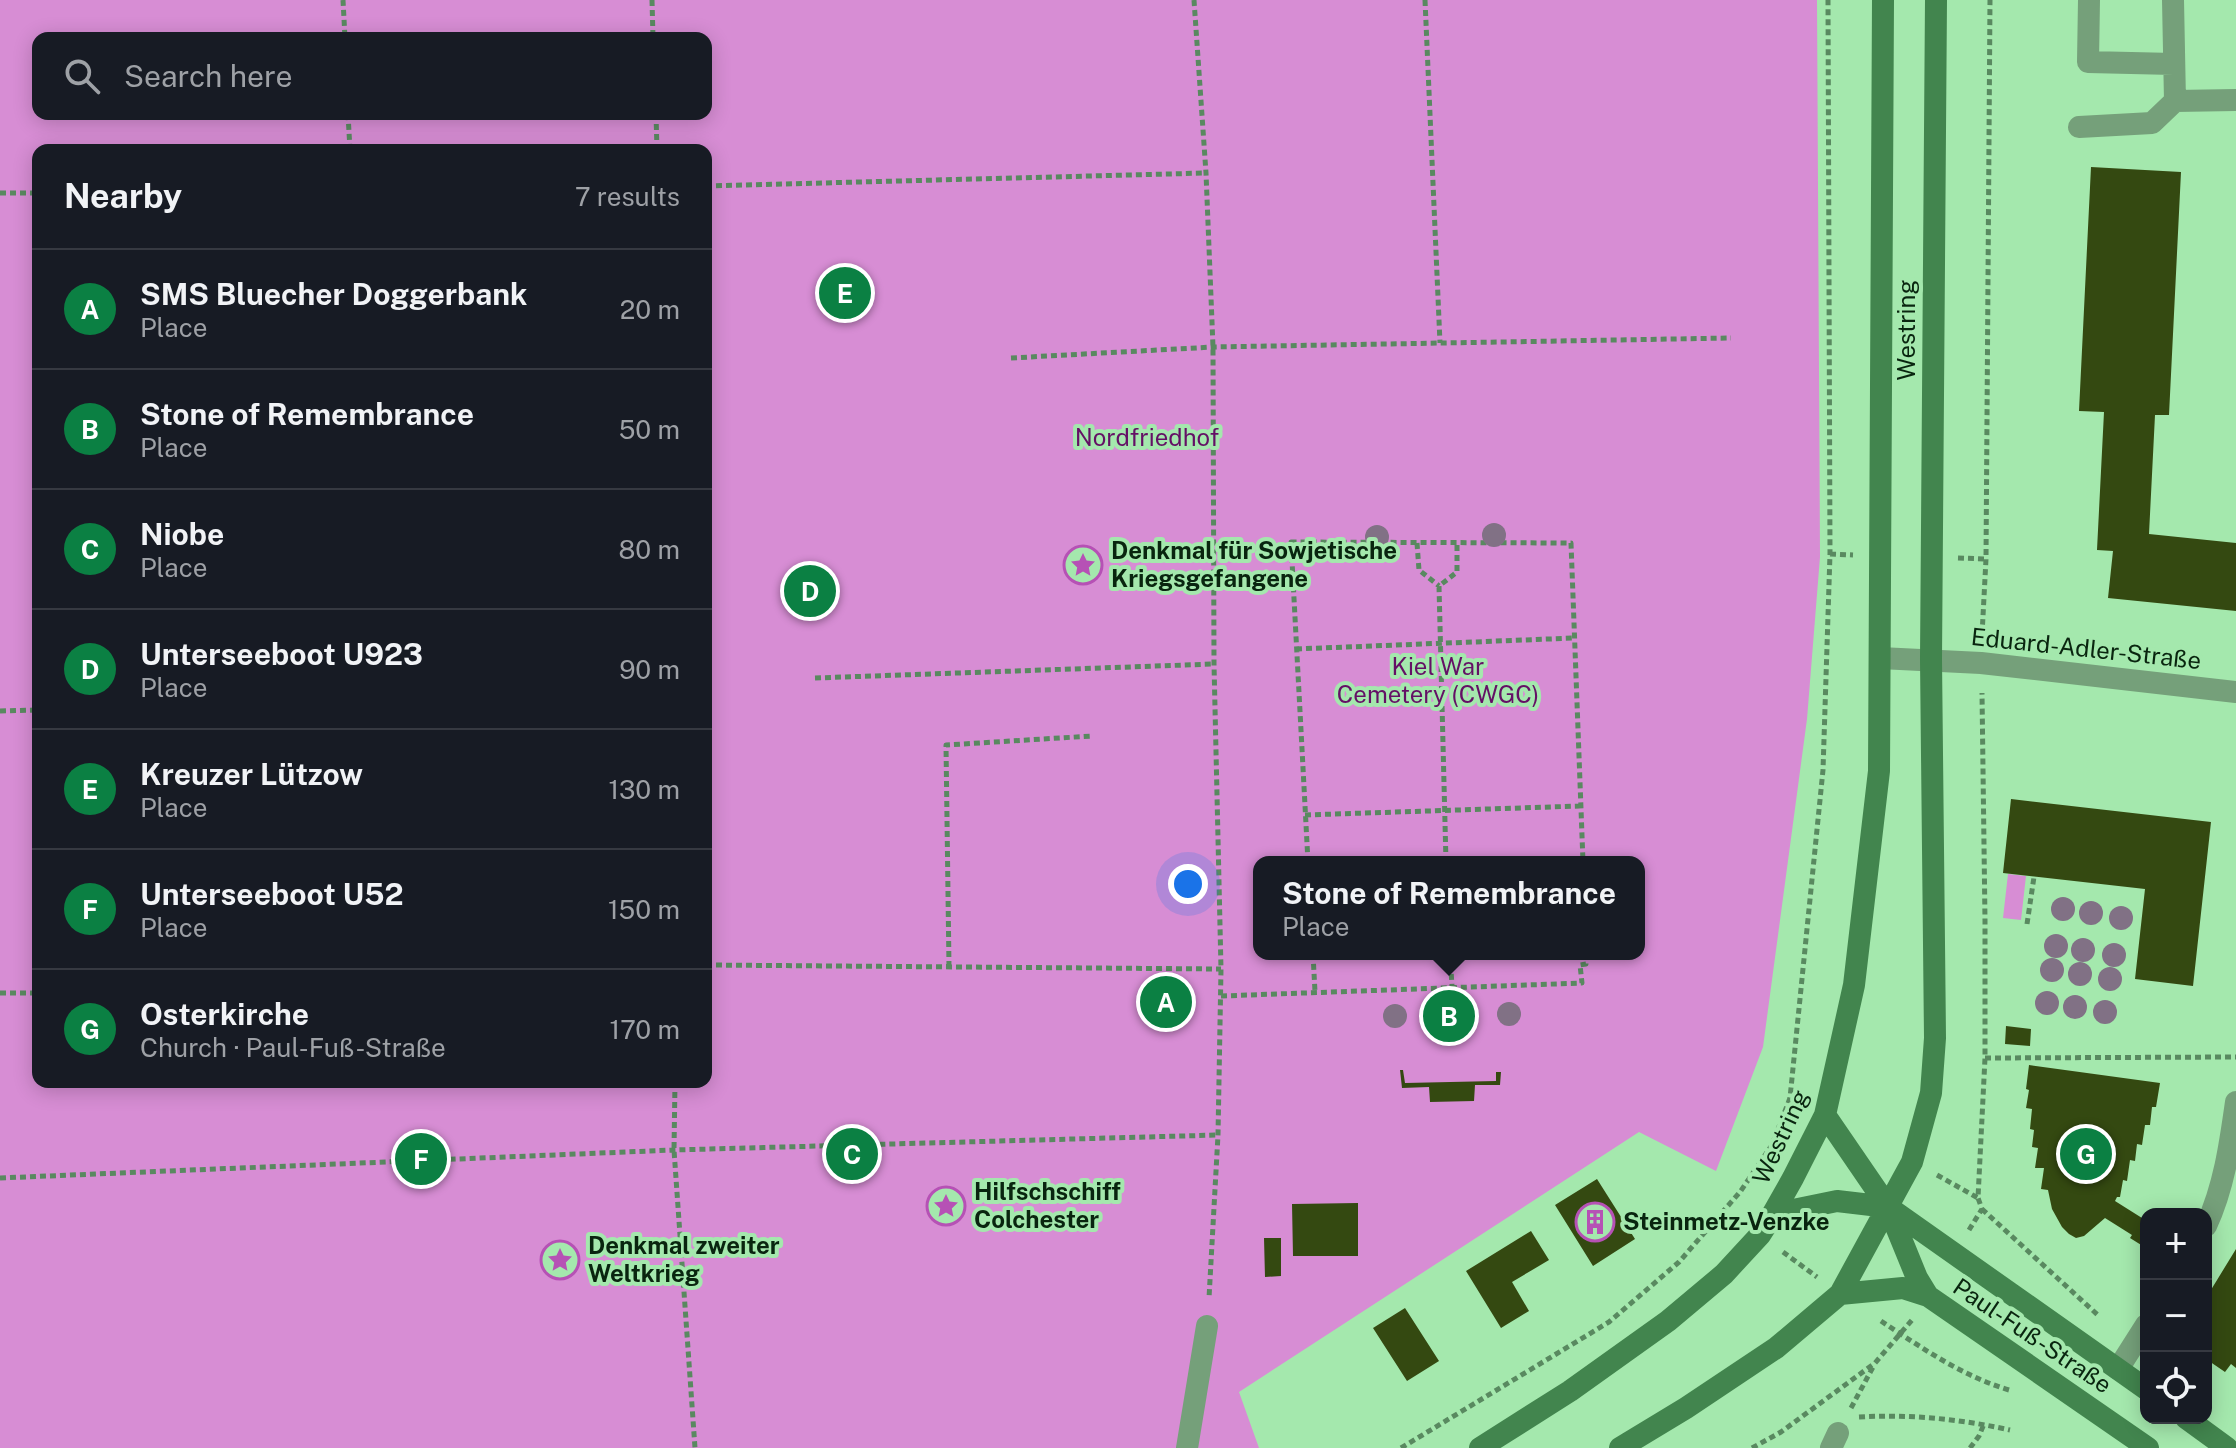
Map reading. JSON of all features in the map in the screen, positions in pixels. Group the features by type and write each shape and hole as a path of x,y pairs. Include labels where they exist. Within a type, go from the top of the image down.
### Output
{"main road":[{"name":"Westring","path":"1480,1448 1570,1391 1668,1321 1724,1274 1764,1229 1825,1115 1854,985 1879,771 1883,0"},
{"name":"Westring","path":"1620,1448 1776,1348 1840,1294 1912,1162 1931,1093 1935,1038 1931,659 1936,0"},
{"name":"Paul-Fuß-Straße","path":"1825,1115 1888,1207 1917,1278 1928,1296 2148,1448"},
{"name":"Paul-Fuß-Straße","path":"1764,1229 1798,1209 1837,1201 1888,1207 2118,1369"},
{"path":"1840,1294 1903,1288 1928,1296"},
{"path":"2118,1369 2140,1385"},
{"path":"2194,1424 2227,1448"}],"street":[{"path":"2089,0 2088,62 2174,64"},
{"path":"2173,0 2175,101"},
{"path":"2079,127 2152,123 2175,101 2236,100"},
{"path":"1880,658 1931,659"},
{"name":"Eduard-Adler-Straße","path":"1931,659 2236,692"},
{"path":"2212,1212 2222,1182 2236,1102"},
{"path":"1187,1448 1207,1326"},
{"name":"Paul-Fuß-Straße","path":"2118,1369 2140,1334"}],"path":[{"path":"343,0 345,32"},
{"path":"652,0 653,32"},
{"path":"1194,0 1206,173 1213,347 1214,664 1221,969 1218,1135 1207,1326"},
{"path":"1425,0 1440,343"},
{"path":"1401,1448 1609,1322 1679,1262 1740,1192 1772,1145 1790,1098 1823,770 1830,554 1828,0"},
{"path":"348,120 350,144"},
{"path":"656,120 657,144"},
{"path":"712,186 1206,173"},
{"path":"0,193 32,193"},
{"path":"1011,358 1213,347 1731,338"},
{"path":"1308,856 1291,542 1571,543 1583,856"},
{"path":"1417,543 1419,570 1439,586"},
{"path":"1439,586 1457,572 1457,543"},
{"path":"1439,586 1446,856"},
{"path":"1296,649 1574,638"},
{"path":"815,678 1214,664"},
{"path":"0,711 32,710"},
{"path":"949,967 946,745 1092,736"},
{"path":"1305,815 1581,806"},
{"path":"2027,924 2034,877"},
{"path":"1313,960 1315,992"},
{"path":"1450,960 1452,986"},
{"path":"1221,996 1582,983 1580,965 1586,964 1586,960"},
{"path":"712,965 1221,969"},
{"path":"0,993 32,993"},
{"path":"1985,1058 2236,1057"},
{"path":"675,1088 674,1150 695,1448"},
{"path":"0,1178 674,1150 1218,1135"},
{"path":"1912,1162 1978,1198"},
{"path":"1725,1208 1764,1229 1840,1294 1985,1383"},
{"path":"1982,1209 2132,1347"},
{"path":"1752,1448 1781,1432 1875,1363 1928,1296"},
{"path":"1875,1363 1846,1417 1889,1415 1944,1419 2010,1430"},
{"path":"1970,1448 1984,1424"}],"green space":[{"name":"Nordfriedhof","path":"0,0 1817,0 1820,557 1807,719 1763,1047 1716,1171 1639,1132 1239,1392 1259,1448 0,1448"},
{"path":"2008,874 2026,876 2021,920 2003,918"}],"building":[{"path":"2091,167 2181,172 2169,415 2155,415 2149,534 2236,543 2236,611 2108,598 2113,551 2097,550 2104,412 2079,411"},
{"path":"2011,799 2211,822 2193,986 2135,979 2145,889 2003,873"},
{"path":"2006,1026 2031,1029 2030,1046 2005,1044"},
{"path":"2029,1065 2160,1083 2150,1125 2145,1125 2142,1145 2137,1144 2135,1161 2130,1160 2127,1181 2123,1180 2120,1197 2115,1201 2140,1217 2140,1244 2130,1238 2132,1235 2105,1218 2084,1236 2076,1238 2062,1227 2052,1209 2048,1190 2041,1189 2044,1168 2035,1168 2038,1148 2032,1147 2032,1109 2026,1108 2029,1090 2026,1089"},
{"path":"1400,1070 1403,1070 1405,1083 1496,1081 1496,1072 1501,1072 1500,1085 1475,1085 1474,1101 1430,1102 1429,1087 1402,1088"},
{"name":"Steinmetz-Venzke","path":"1597,1179 1635,1239 1593,1266 1555,1205"},
{"path":"1358,1203 1358,1256 1293,1256 1292,1204"},
{"path":"1531,1231 1549,1260 1512,1282 1529,1311 1501,1328 1466,1271"},
{"path":"1264,1238 1281,1238 1281,1276 1265,1277"},
{"path":"2236,1249 2236,1368 2231,1364 2225,1372 2212,1363 2212,1288"},
{"path":"1405,1308 1439,1361 1407,1381 1373,1328"}],"place":[{"name":"Kreuzer Lützow","path":"845,293"},
{"name":"Denkmal für Sowjetische Kriegsgefangene","path":"1083,565"},
{"name":"Unterseeboot U923","path":"810,591"},
{"name":"SMS Bluecher Doggerbank","path":"1166,1002"},
{"name":"Stone of Remembrance","path":"1449,1016"},
{"name":"Niobe","path":"852,1154"},
{"name":"Osterkirche","path":"2086,1154"},
{"name":"Unterseeboot U52","path":"421,1159"},
{"name":"Hilfschschiff Colchester","path":"946,1206"},
{"name":"Steinmetz-Venzke","path":"1595,1222"},
{"name":"Denkmal zweiter Weltkrieg","path":"560,1260"}],"park label":[{"name":"Kiel War Cemetery (CWGC)","path":"1438,681"}]}
